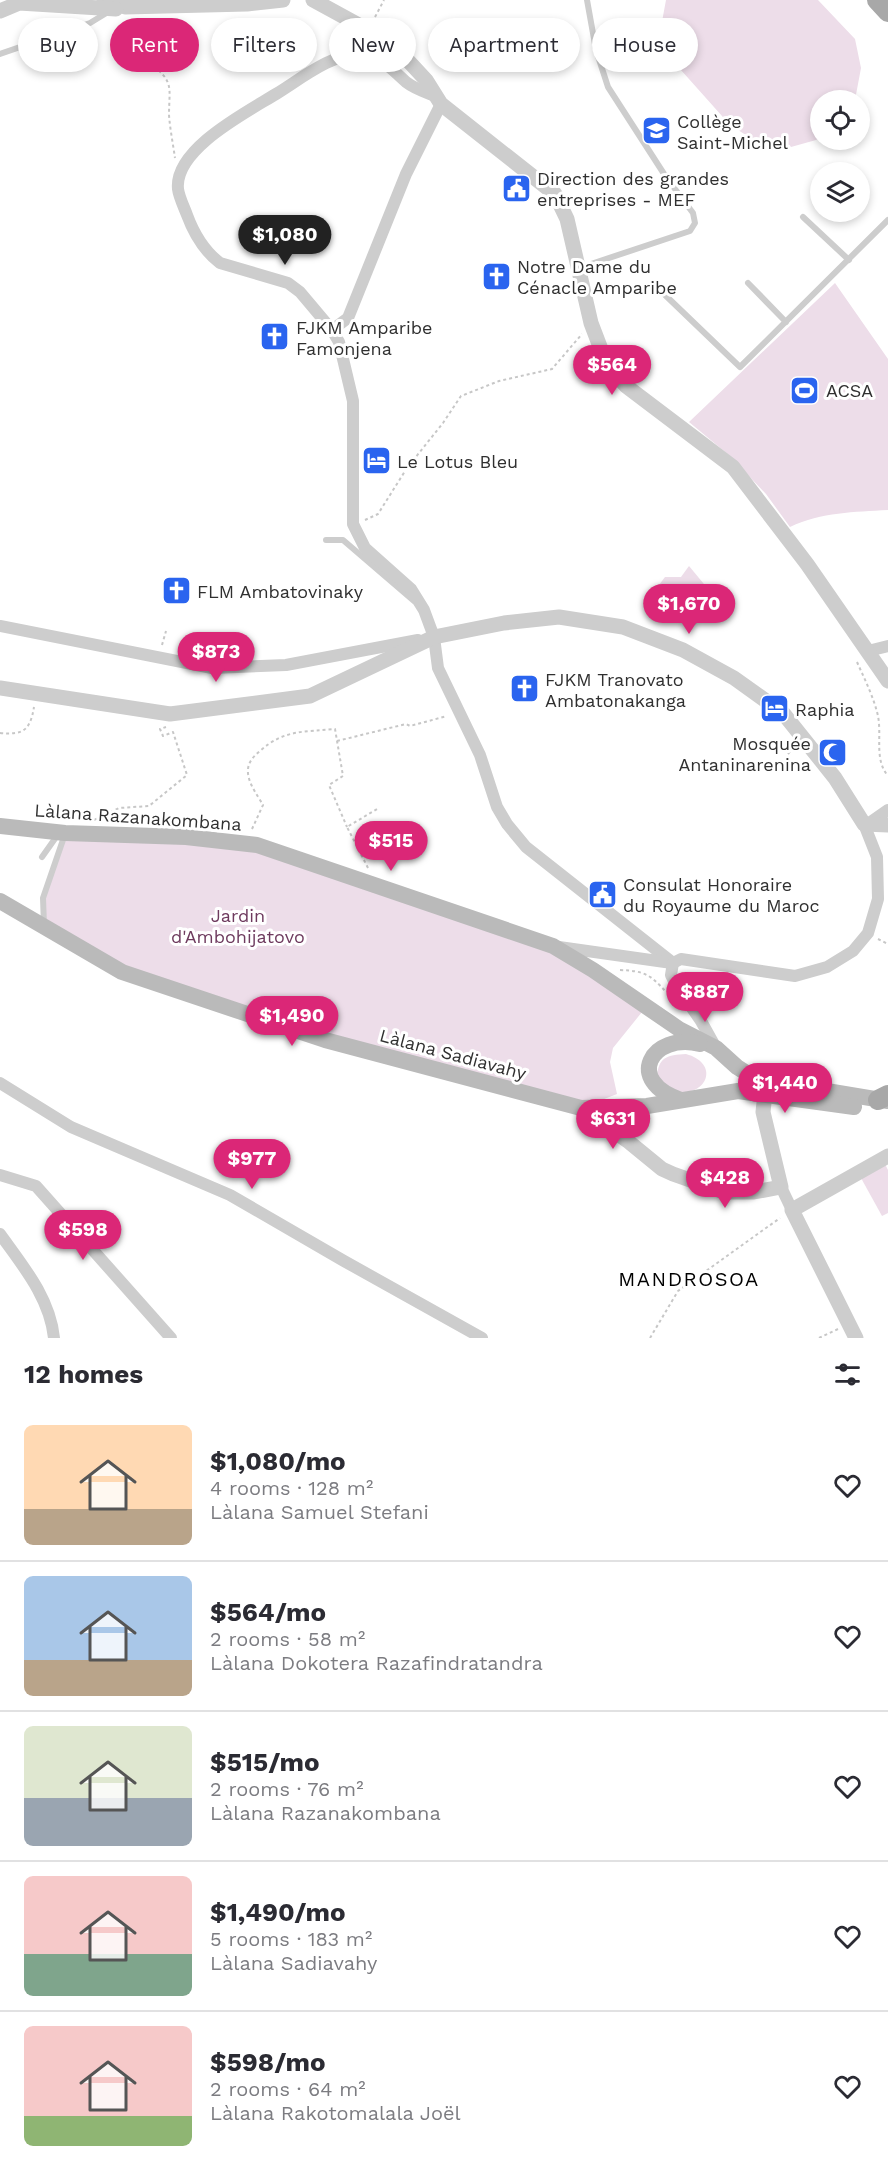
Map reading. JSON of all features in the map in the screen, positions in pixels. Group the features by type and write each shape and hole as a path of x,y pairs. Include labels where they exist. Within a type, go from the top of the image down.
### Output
{"main road":[{"name":"Làlana Razanakombana","path":"0,826 63,833 186,837 257,844 553,946 593,970 660,1016 716,1048 761,1086"},
{"name":"Làlana Sadiavahy","path":"0,901 122,972 325,1040 581,1108 642,1106 761,1086 885,1102"},
{"path":"681,1100 666,1095 657,1087 648,1068 649,1061 666,1046 680,1042 716,1048"}],"street":[{"path":"0,11 20,1 113,6 247,4 284,0"},
{"path":"313,0 346,18"},
{"path":"673,963 526,847 507,824 497,807 480,755 438,668 434,637 424,610 411,588 365,548 353,524 353,401 339,342 332,330 300,292 288,283 220,263 210,256 194,232 178,188 184,165 197,147 224,127 345,54 363,54 382,60 407,83 438,100 555,194 567,219 591,323 607,365 626,386 733,467 807,564 861,652 888,681"},
{"path":"416,68 438,100"},
{"path":"332,330 348,318 438,100"},
{"path":"0,626 212,668 286,665 504,622 559,617 623,627 683,650 734,678 783,713 836,778 866,824 877,857 878,899 868,933 853,951 827,967 795,976 681,959 673,963 553,946"},
{"path":"0,688 170,714 310,696 434,637"},
{"path":"861,652 888,646"},
{"path":"866,824 888,810"},
{"path":"866,824 888,825"},
{"path":"673,963 671,975 676,985 701,1021 716,1048"},
{"path":"0,1083 70,1127 230,1195 344,1262 482,1338"},
{"path":"761,1086 763,1112 781,1187 856,1338"},
{"path":"581,1108 673,1174 724,1192 754,1192 781,1187"},
{"path":"792,1210 888,1156"},
{"path":"0,1175 36,1186 171,1338"},
{"path":"0,1234 32,1278 52,1320 54,1338"}],"lane":[{"path":"579,268 690,231 695,223 693,213 666,177 608,87 596,50 587,0"},
{"path":"0,54 90,23 113,6"},
{"path":"803,217 849,260"},
{"path":"664,294 740,367 888,220"},
{"path":"748,283 786,322"},
{"path":"326,540 343,540 424,610"},
{"path":"42,857 63,833"},
{"path":"35,920 63,833"}],"path":[{"path":"374,18 384,0"},
{"path":"162,72 167,79 171,96 170,116 174,150"},
{"path":"353,524 378,514 406,468 443,423 461,396 499,381 552,369 591,323"},
{"path":"159,657 166,631"},
{"path":"861,652 878,717 880,763 888,776"},
{"path":"0,733 18,734 27,728 32,721 37,695"},
{"path":"91,821 119,808 150,806 187,775 173,732 163,736 160,729 172,725 170,714"},
{"path":"337,741 406,723 410,726 449,716"},
{"path":"248,844 254,824 264,805 253,786 248,771 253,757 271,741 289,733 336,729 342,776 329,785 369,870"},
{"path":"347,827 377,808"},
{"path":"593,970 635,971 651,975 672,1000 660,1016"},
{"path":"650,1338 678,1292 792,1210"},
{"path":"819,1338 848,1324"}],"green space":[{"path":"666,0 818,0 855,39 861,68 857,90 810,90 810,142 791,147 757,142 730,125 683,72 698,72 698,18 663,18"},
{"name":"ACSA","path":"835,283 888,359 888,510 850,512 814,518 790,527 766,494 730,456 689,422"},
{"path":"689,566 723,607 717,611 713,608 695,625 665,599 653,593 665,577 681,577"},
{"name":"Jardin d'Ambohijatovo","path":"65,833 257,845 553,946 642,1012 613,1048 610,1062 617,1094 581,1108 131,975 44,927 46,884"},
{"path":"686,1054 703,1064 706,1077 698,1088 681,1092 657,1078 659,1066 665,1058"},
{"path":"885,1164 888,1170 888,1213 882,1216 861,1178"}],"place":[{"name":"Collège Saint-Michel","path":"656,131"},
{"name":"Direction des grandes entreprises - MEF","path":"516,188"},
{"name":"Notre Dame du Cénacle Amparibe","path":"496,276"},
{"name":"FJKM Amparibe Famonjena","path":"275,337"},
{"name":"ACSA","path":"805,390"},
{"name":"Le Lotus Bleu","path":"376,461"},
{"name":"FLM Ambatovinaky","path":"176,591"},
{"name":"FJKM Tranovato Ambatonakanga","path":"524,689"},
{"name":"Raphia","path":"774,709"},
{"name":"Mosquée Antaninarenina","path":"832,753"},
{"name":"Consulat Honoraire du Royaume du Maroc","path":"602,894"}],"district":[{"name":"MANDROSOA","path":"689,1279"}]}
